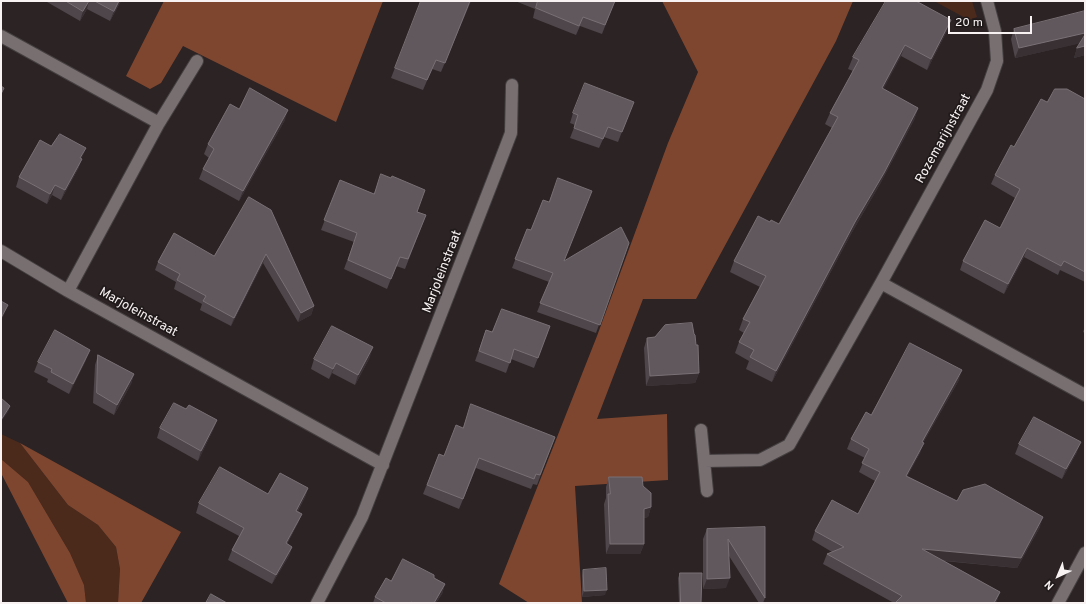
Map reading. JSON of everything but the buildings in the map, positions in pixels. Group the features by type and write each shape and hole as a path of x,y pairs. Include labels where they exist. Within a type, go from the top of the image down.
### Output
{"street":[{"name":"Rozemarijnstraat","path":"704,461 760,460 790,445 987,90 997,61 995,31 987,1"},
{"path":"1,36 159,123"},
{"path":"68,291 159,123 197,61"},
{"name":"Marjoleinstraat","path":"317,603 362,517 511,133 512,85"},
{"name":"Marjoleinstraat","path":"1,252 68,291 383,466"},
{"path":"881,283 1085,395"},
{"path":"701,430 707,491"},
{"path":"1058,603 1085,553"}],"shaded area":[{"path":"164,1 383,1 336,122 183,46 161,83 150,89 126,76"},
{"path":"662,1 853,1 836,41 696,299 643,299 597,419 667,414 668,480 575,486 582,603 529,603 499,584 597,336 668,143 698,72"},
{"path":"934,1 972,1 977,17 969,20"},
{"path":"1,434 20,443 68,505 98,525 116,547 120,569 118,603 86,603 84,585 70,553 28,482 1,459"},
{"path":"20,443 181,532 141,603 118,603 120,569 116,547 98,525 68,505"},
{"path":"1,459 28,482 70,553 84,585 86,603 68,603 1,473"}]}
